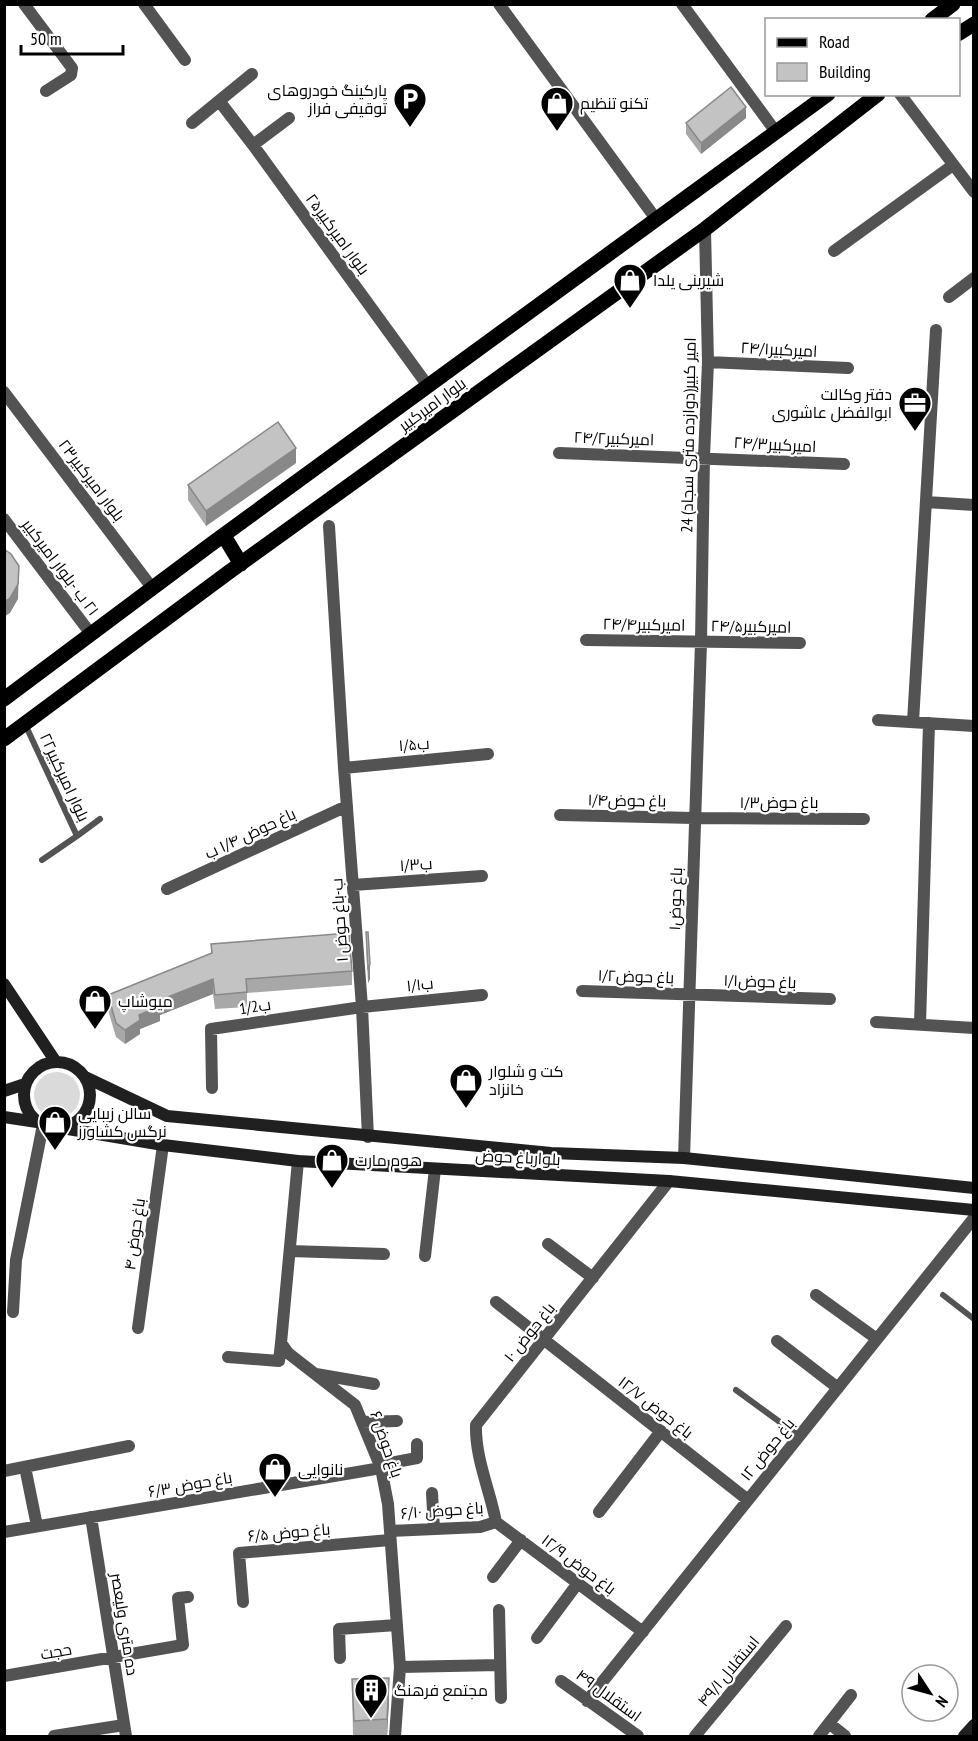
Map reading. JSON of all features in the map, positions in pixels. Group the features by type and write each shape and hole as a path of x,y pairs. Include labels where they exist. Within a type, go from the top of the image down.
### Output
{"main road":[{"path":"935,18 953,4"},
{"path":"960,33 974,24"},
{"name":"بلوار امیرکبیر","path":"4,699 825,96"},
{"name":"بلوار امیرکبیر","path":"4,739 241,564 705,229 875,96"},
{"path":"224,536 241,564"},
{"path":"4,984 56,1062"},
{"path":"4,1117 52,1128 62,1128 81,1118 90,1098 89,1087 85,1077 67,1063 56,1062 37,1068 25,1084 24,1101 27,1109 40,1124"},
{"name":"بلوارباغ حوض","path":"85,1077 167,1116 368,1137 562,1153 684,1158 974,1188"},
{"path":"4,1091 25,1084"},
{"name":"بلوارباغ حوض","path":"62,1128 163,1145 298,1161 669,1181 974,1210"},
{"path":"562,1153 563,1176"},
{"path":"964,1737 974,1725"}],"street":[{"path":"24,4 72,68 71,75 46,91"},
{"path":"144,4 185,60"},
{"path":"499,4 656,219"},
{"path":"682,4 776,132"},
{"path":"192,123 252,74"},
{"path":"901,96 974,192"},
{"name":"بلوار امیرکبیر۲۵","path":"220,102 428,386"},
{"path":"253,145 289,118"},
{"path":"834,251 953,165"},
{"name":"24 امیر کبیر(دوازده متری سجاد)","path":"701,642 708,362 705,229"},
{"path":"949,297 974,278"},
{"path":"913,722 936,330"},
{"name":"امیرکبیر۲۴/۱","path":"708,362 848,368"},
{"name":"۲۳بلوار امیرکبیر","path":"4,392 153,589"},
{"name":"امیرکبیر۲۴/۲","path":"559,453 704,457"},
{"name":"امیرکبیر۲۴/۳","path":"704,457 844,464"},
{"path":"926,502 974,505"},
{"name":"٢١ ب -بلوار امیرکبیر","path":"4,519 91,634"},
{"name":"۱ ب-باغ حوض","path":"329,526 362,1007 368,1137"},
{"name":"امیرکبیر۲۴/۴","path":"586,640 701,642"},
{"name":"امیرکبیر۲۴/۵","path":"701,642 800,644"},
{"name":"باغ حوض۱","path":"684,1158 701,642"},
{"path":"878,720 974,726"},
{"path":"920,1025 929,723"},
{"name":"ب۱/۵","path":"344,768 488,754"},
{"name":"باغ حوض ۱/۴ ب","path":"167,889 347,806"},
{"name":"باغ حوض۱/۴","path":"560,815 694,818"},
{"name":"باغ حوض۱/۳","path":"694,818 864,819"},
{"name":"ب۱/۳","path":"353,885 482,876"},
{"name":"باغ حوض۱/۲","path":"582,991 689,995"},
{"name":"ب۱/۱","path":"362,1007 482,995"},
{"name":"باغ حوض۱/۱","path":"689,995 830,999"},
{"name":"1/2ب","path":"212,1088 210,1029 362,1007"},
{"path":"876,1022 974,1028"},
{"path":"13,1312 10,1259 40,1124"},
{"name":"۴ باغ حوض","path":"138,1328 163,1145"},
{"path":"228,1357 279,1361 298,1161"},
{"path":"425,1256 435,1169"},
{"name":"۱۰ باغ حوض","path":"496,1522 476,1441 476,1425 669,1181"},
{"name":"۱۲ باغ حوض","path":"587,1701 974,1218"},
{"path":"548,1244 593,1278"},
{"path":"290,1251 384,1254"},
{"path":"816,1295 877,1339"},
{"name":"۱۲/۷ باغ حوض","path":"496,1302 748,1500"},
{"path":"777,1341 838,1388"},
{"name":"۶ باغ حوض","path":"281,1343 288,1353 355,1406 380,1466 388,1503 400,1666 395,1737"},
{"path":"315,1374 374,1384"},
{"path":"362,1422 398,1421"},
{"path":"599,1512 662,1431"},
{"name":"۶/۳ باغ حوض","path":"4,1532 380,1466 417,1458 417,1444"},
{"path":"4,1471 129,1446"},
{"path":"25,1467 37,1526"},
{"path":"432,1493 434,1529"},
{"name":"ده متری ولیعصر","path":"91,1517 125,1731"},
{"name":"۶/۱۰ باغ حوض","path":"390,1535 434,1529 480,1527 496,1522"},
{"name":"۱۲/۹ باغ حوض","path":"496,1522 643,1632"},
{"name":"۶/۵ باغ حوض","path":"243,1602 239,1553 390,1535"},
{"path":"493,1577 521,1540"},
{"path":"537,1638 578,1583"},
{"name":"حجت","path":"4,1676 183,1645 178,1598 188,1597"},
{"path":"499,1610 501,1698"},
{"path":"340,1658 339,1629 397,1625"},
{"name":"۴۹/۱ استقلال","path":"695,1737 786,1626"},
{"path":"400,1666 499,1665"},
{"name":"۴۹ استقلال","path":"561,1681 638,1737"},
{"path":"819,1737 851,1695"},
{"path":"830,1724 845,1737"},
{"path":"54,1737 125,1731"}],"lane":[{"name":"بلوار امیرکبیر۲۲","path":"25,724 77,836 42,860"},
{"path":"77,836 100,819"},
{"path":"943,1295 974,1319"},
{"path":"736,1390 799,1436"}],"shaded area":[{"path":"57,1072 66,1073 73,1079 79,1086 79,1104 73,1111 66,1117 57,1118 48,1117 41,1111 35,1104 34,1095 35,1086 41,1079 48,1073"}],"building":[{"path":"731,87 746,107 701,143 686,123"},
{"path":"278,422 296,448 206,511 188,485"},
{"path":"4,549 11,554 19,566 18,584 10,598 4,602"},
{"path":"366,932 368,932 370,964 368,968"},
{"path":"349,933 352,971 246,979 247,992 215,995 213,979 158,1001 160,1006 139,1015 140,1020 125,1030 116,1023 108,995 212,953 211,944"},
{"path":"389,1678 387,1719 354,1721 352,1679"}],"place":[{"name":"پارکینگ خودروهای توقیفی فراز","path":"410,128"},
{"name":"تکنو تنظیم","path":"557,132"},
{"name":"شیرینی یلدا","path":"630,309"},
{"name":"دفتر وکالت ابوالفضل عاشوری","path":"915,432"},
{"name":"میوشاپ","path":"95,1030"},
{"name":"کت و شلوار خانزاد","path":"466,1109"},
{"name":"سالن زیبایی نرگس کشاورز","path":"55,1151"},
{"name":"هوم مارت","path":"332,1189"},
{"name":"نانوایی","path":"275,1498"},
{"name":"مجتمع فرهنگ","path":"371,1719"}]}
